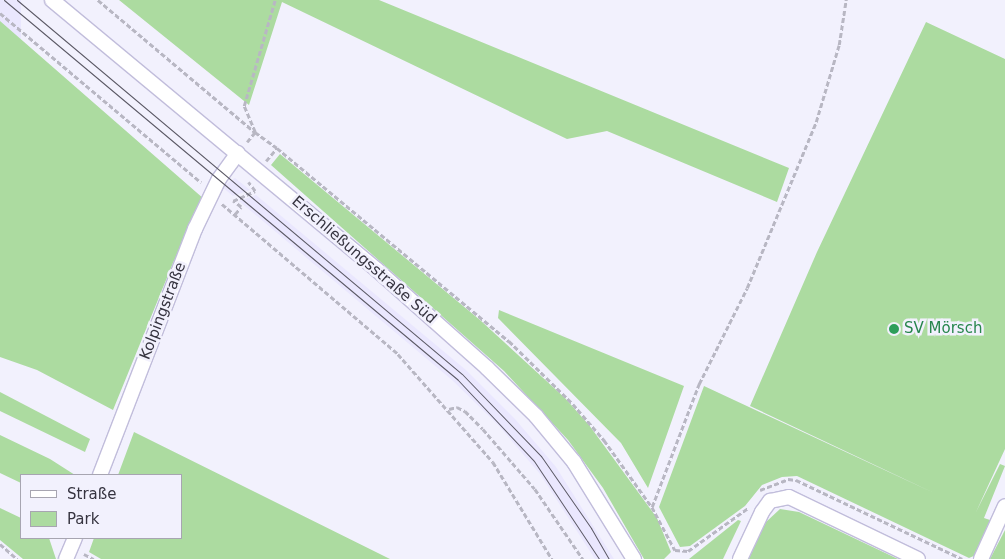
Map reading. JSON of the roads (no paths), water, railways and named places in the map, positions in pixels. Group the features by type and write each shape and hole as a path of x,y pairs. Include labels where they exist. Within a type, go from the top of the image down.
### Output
{"street":[{"name":"Erschließungsstraße Süd","path":"52,0 238,153 472,354 536,416 574,462 634,559"},
{"name":"Kolpingstraße","path":"100,474 188,247 211,194 238,153"},
{"path":"740,559 762,512 770,501 789,497 918,559"},
{"path":"981,559 1005,506"},
{"path":"66,559 76,539"}],"tram line":[{"path":"4,0 457,379 534,461 599,559"},
{"path":"17,0 462,374 541,456 591,528 609,559"}],"place":[{"name":"SV Mörsch","path":"894,329"}]}
